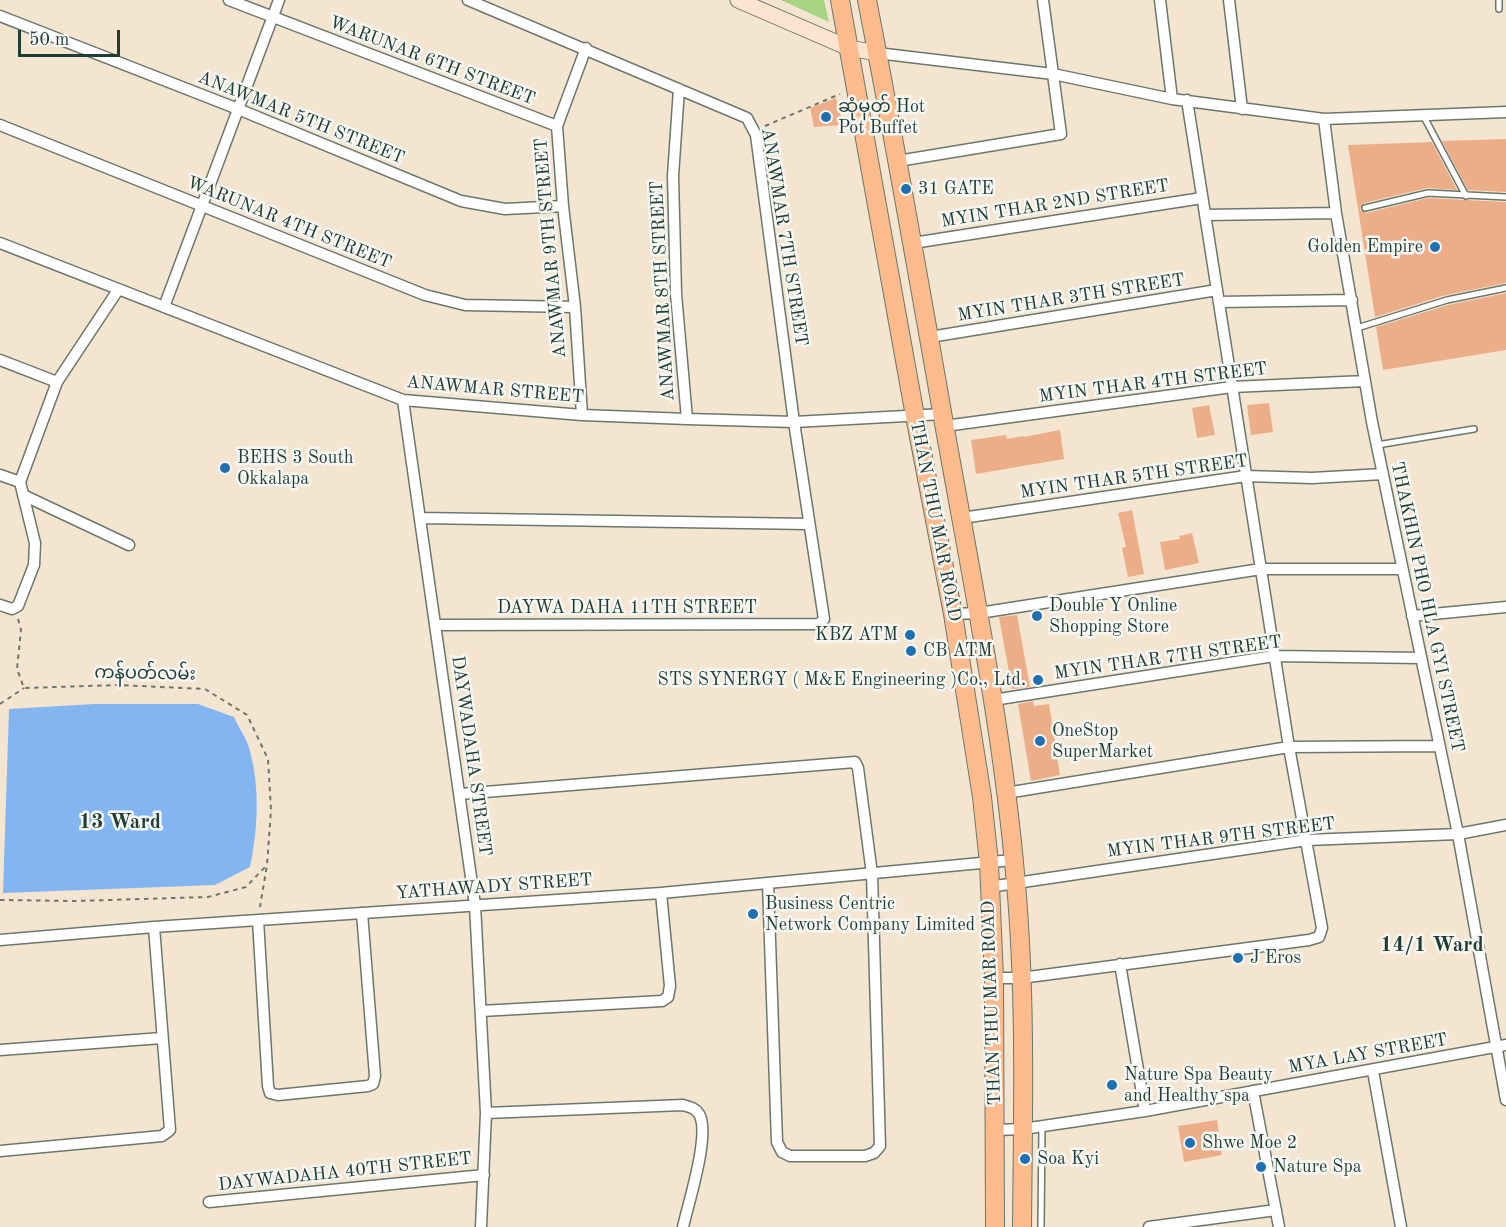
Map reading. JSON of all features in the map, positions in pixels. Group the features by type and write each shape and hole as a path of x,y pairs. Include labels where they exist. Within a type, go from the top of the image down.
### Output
{"main road":[{"path":"738,0 849,48 877,53"},
{"name":"THAN THU MAR ROAD","path":"840,0 953,614 976,756 989,863 994,978 995,1227"},
{"name":"THAN THU MAR ROAD","path":"867,0 979,613 1006,793 1016,884 1021,978 1022,1227"},
{"path":"886,257 914,249"}],"street":[{"name":"WARUNAR 6TH STREET","path":"229,0 557,126"},
{"path":"164,307 279,0"},
{"name":"ANAWMAR 7TH STREET","path":"468,0 747,118 754,130 824,619 819,624"},
{"path":"898,161 1059,135 1062,132 1043,0"},
{"path":"1160,0 1172,99"},
{"path":"1229,0 1242,109"},
{"name":"ANAWMAR 5TH STREET","path":"0,16 238,109 461,201 505,209 562,206"},
{"name":"ANAWMAR 9TH STREET","path":"582,415 575,307 562,206 557,126 586,48"},
{"path":"877,53 1053,74 1172,99 1323,119 1506,112"},
{"name":"ANAWMAR 8TH STREET","path":"680,89 673,176 676,294 687,419"},
{"path":"994,978 1021,978 1309,940 1319,937 1322,928 1274,656 1187,100"},
{"name":"THAKHIN PHO HLA GYI STREET","path":"1323,119 1336,213 1365,381 1502,1046 1506,1100"},
{"name":"WARUNAR 4TH STREET","path":"0,125 424,295 465,305 575,307"},
{"name":"MYIN THAR 2ND STREET","path":"914,249 1202,198"},
{"path":"1205,216 1336,213"},
{"name":"ANAWMAR STREET","path":"0,243 403,400 582,415 687,419 794,422 915,416 944,420"},
{"path":"0,605 12,609 17,607 34,565 35,543 20,483 57,382 118,290"},
{"name":"MYIN THAR 3TH STREET","path":"930,337 1217,290"},
{"path":"1219,303 1352,300"},
{"path":"0,360 57,382"},
{"name":"MYIN THAR 4TH STREET","path":"944,420 1232,387 1365,381"},
{"name":"DAYWADAHA STREET","path":"403,400 476,905 486,1113 481,1227"},
{"name":"MYIN THAR 5TH STREET","path":"962,518 1246,477 1312,478 1383,474"},
{"path":"0,475 20,483"},
{"path":"23,495 129,545"},
{"path":"420,518 809,524"},
{"path":"953,614 979,613 1261,569 1402,568"},
{"path":"1412,616 1506,607"},
{"name":"DAYWA DAHA 11TH STREET","path":"436,626 819,624"},
{"name":"MYIN THAR 7TH STREET","path":"993,700 1274,656 1421,658"},
{"path":"1006,793 1289,747 1439,746"},
{"path":"460,794 855,762 858,768 872,874 880,1146 873,1153 865,1156 790,1156 782,1152 777,1142 768,883"},
{"name":"MYIN THAR 9TH STREET","path":"989,886 1016,884 1307,840 1458,834 1506,825"},
{"name":"YATHAWADY STREET","path":"0,940 154,927 661,892 1013,860"},
{"path":"481,1011 662,1001 668,997 670,986 661,892"},
{"path":"258,920 268,1086 270,1093 278,1095 374,1084 362,913"},
{"path":"0,1151 162,1136 170,1130 154,927"},
{"path":"1120,964 1145,1111"},
{"path":"0,1050 162,1038"},
{"name":"MYA LAY STREET","path":"996,1130 1023,1129 1145,1111 1502,1046"},
{"path":"1373,1071 1401,1227"},
{"path":"1252,1092 1279,1227"},
{"path":"486,1113 683,1105 692,1107 698,1113 703,1129 699,1158 683,1227"},
{"name":"DAYWADAHA 40TH STREET","path":"209,1202 484,1175"},
{"path":"1149,1227 1183,1224 1276,1209"}],"lane":[{"path":"1498,9 1499,0"},
{"path":"1423,116 1466,196"},
{"path":"1365,208 1428,193 1506,197"},
{"path":"1357,328 1447,300 1506,288"},
{"path":"1377,445 1474,429"},
{"path":"1041,1227 1042,1126"}],"path":[{"path":"754,130 856,87"},
{"path":"0,704 24,688 17,669 21,630 17,607"},
{"name":"ကန်ပတ်လမ်း","path":"24,688 118,685 204,689 247,715 268,759 271,810 267,865 258,920"},
{"path":"0,900 76,901 208,897 246,886 267,865"}],"green space":[{"path":"781,0 824,0 829,22"}],"water":[{"path":"94,704 198,704 234,717 249,747 257,794 255,838 250,867 215,885 3,893 9,709"}],"building":[{"name":"ဆုံမှတ် Hot Pot Buffet","path":"836,98 843,125 814,127 810,108"},
{"path":"1506,139 1506,192 1468,190 1442,141"},
{"path":"1432,142 1457,190 1427,188 1364,203 1360,210 1366,213 1428,198 1506,202 1506,283 1446,295 1375,317 1348,145"},
{"path":"1506,293 1506,350 1383,370 1376,327 1448,305"},
{"path":"1269,403 1273,432 1251,435 1247,405"},
{"path":"1209,405 1215,435 1197,438 1192,408"},
{"path":"1060,430 1064,459 976,474 971,440 1006,435 1007,439"},
{"path":"1132,510 1144,574 1128,577 1122,548 1126,547 1118,513"},
{"path":"1192,533 1199,563 1165,570 1160,542 1180,539 1179,536"},
{"path":"1017,615 1030,687 1012,689 999,617"},
{"name":"OneStop SuperMarket","path":"1033,701 1034,706 1049,704 1060,775 1031,781 1018,704"},
{"path":"1217,1120 1222,1155 1184,1162 1178,1126"}],"place":[{"name":"ဆုံမှတ် Hot Pot Buffet","path":"826,117"},
{"name":"31 GATE","path":"906,189"},
{"name":"Golden Empire","path":"1435,247"},
{"name":"BEHS 3 South Okkalapa","path":"225,468"},
{"name":"Double Y Online Shopping Store","path":"1037,616"},
{"name":"KBZ ATM","path":"910,635"},
{"name":"CB ATM","path":"911,651"},
{"name":"STS SYNERGY ( M&E Engineering )Co., Ltd.","path":"1038,680"},
{"name":"OneStop SuperMarket","path":"1040,741"},
{"name":"Business Centric Network Company Limited","path":"753,914"},
{"name":"J Eros","path":"1238,958"},
{"name":"Nature Spa Beauty and Healthy spa","path":"1112,1085"},
{"name":"Shwe Moe 2","path":"1190,1143"},
{"name":"Soa Kyi","path":"1025,1159"},
{"name":"Nature Spa","path":"1261,1167"}],"district":[{"name":"13 Ward","path":"120,822"},
{"name":"14/1 Ward","path":"1432,945"}]}
